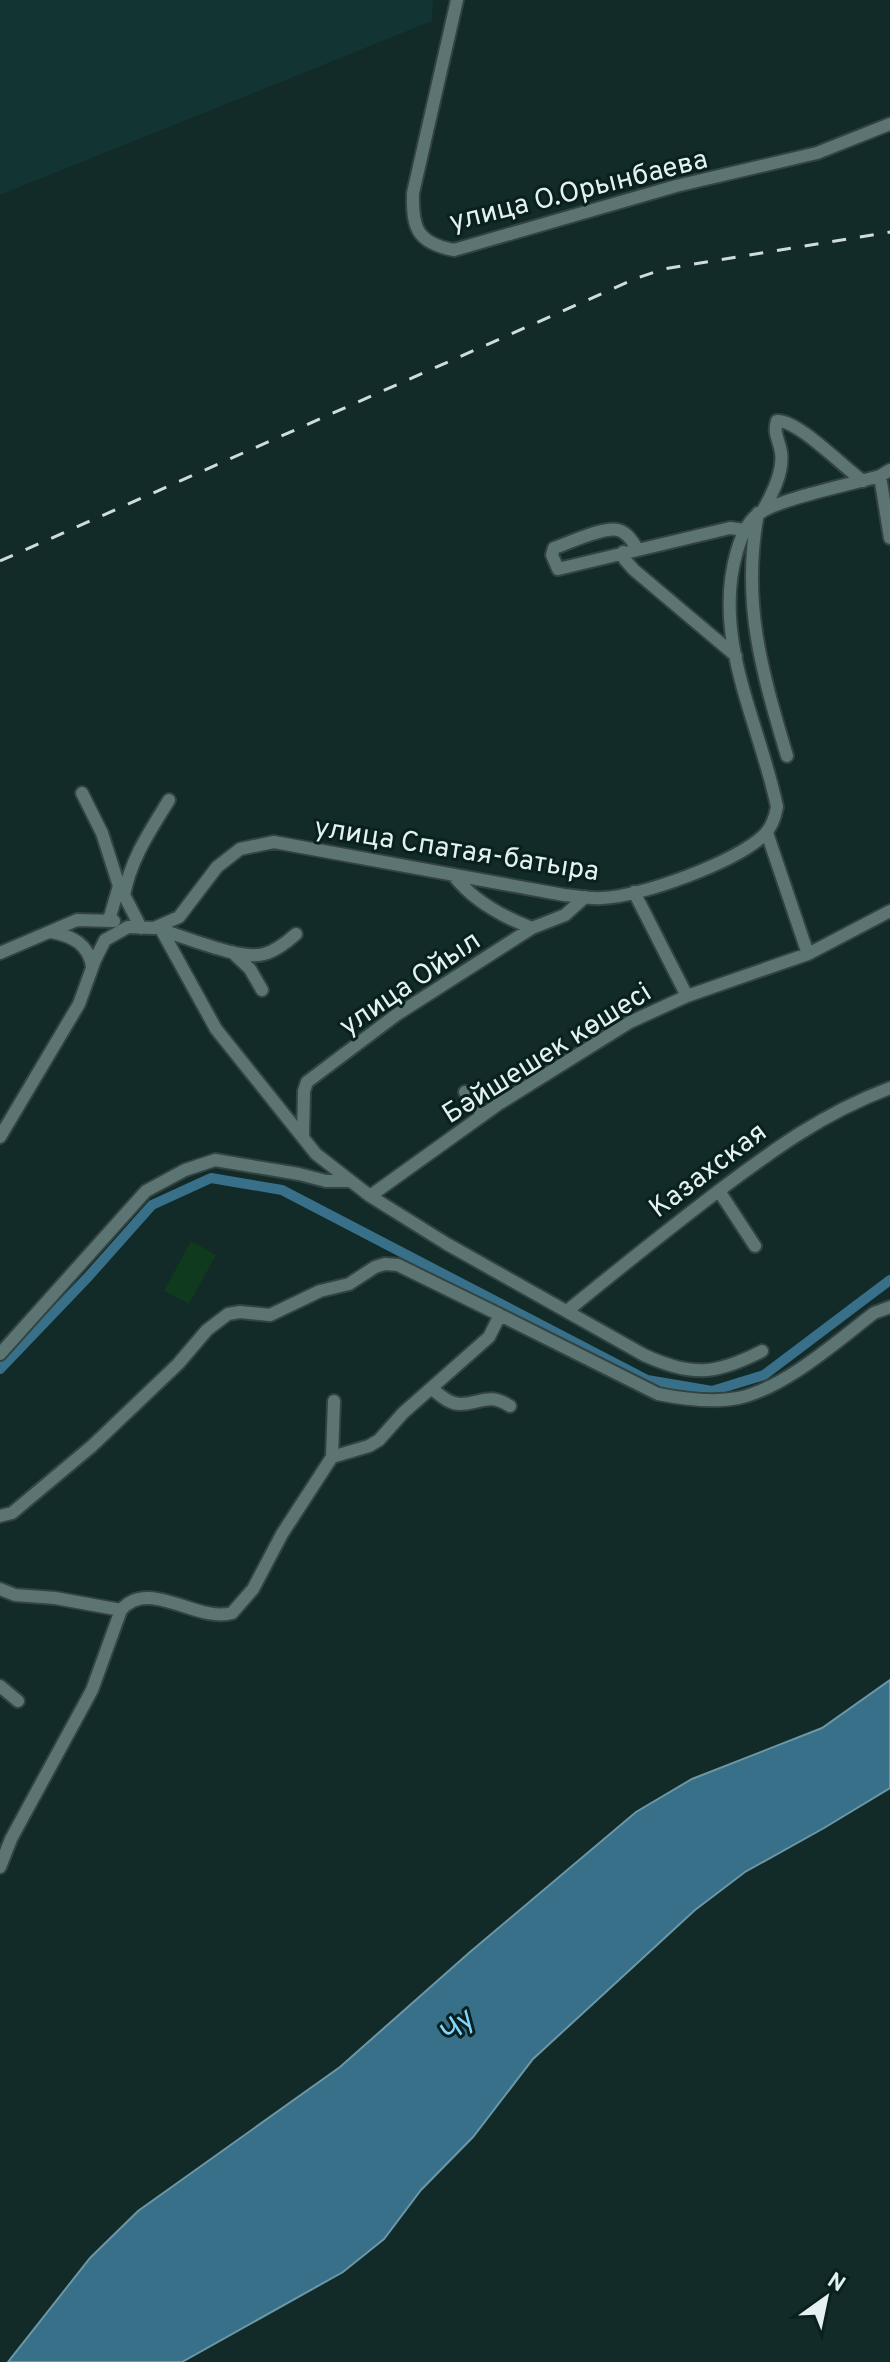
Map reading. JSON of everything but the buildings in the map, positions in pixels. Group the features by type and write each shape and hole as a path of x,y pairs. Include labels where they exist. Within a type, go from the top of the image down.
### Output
{"street":[{"name":"улица О.Орынбаева","path":"457,0 413,193 412,219 423,237 439,247 454,250 676,186 817,153 890,124"},
{"path":"808,954 767,833 777,807 736,656 730,609 732,570 745,530 771,495 780,468 781,452 774,431 777,421 783,420 797,428 863,481"},
{"path":"760,513 786,502 885,473 890,538"},
{"path":"760,513 751,567 751,603 764,676 787,756"},
{"path":"637,548 619,530 607,530 554,548 552,555 558,569 730,528 745,530"},
{"path":"623,552 625,560 634,570 736,656"},
{"path":"735,557 751,567"},
{"path":"82,793 102,833 122,891 216,1029 316,1154 370,1196 447,1244 644,1355 680,1368 719,1370 762,1351"},
{"path":"109,920 141,847 169,800"},
{"name":"улица Спатая-батыра","path":"0,1137 79,1004 105,940 179,917 217,867 240,849 274,842 454,876 602,898 687,876 729,857 767,833"},
{"path":"454,876 465,890 483,903 532,928"},
{"path":"634,892 687,996"},
{"name":"улица Ойыл","path":"303,1136 307,1082 396,1015 532,928 565,915 585,897"},
{"name":"Бәйшешек көшесі","path":"370,1196 483,1115 630,1022 687,996 808,954 890,911"},
{"path":"0,953 77,920 109,920 232,952 263,955 286,944 296,934"},
{"path":"51,932 66,935 82,944 90,955 92,967"},
{"path":"232,952 250,969 262,990"},
{"name":"Казахская","path":"567,1311 657,1237 779,1145 819,1120 890,1088"},
{"path":"465,1092 483,1115"},
{"path":"0,1354 146,1191 185,1170 215,1160 326,1181 349,1181"},
{"path":"719,1191 755,1246"},
{"path":"0,1516 12,1513 92,1446 178,1364 207,1330 228,1314 270,1315 320,1291 349,1284 385,1264 398,1265 658,1394 686,1399 724,1400 760,1391 781,1380 874,1313 890,1307"},
{"path":"332,1457 379,1440 403,1413 489,1337 500,1315"},
{"path":"432,1389 448,1401 459,1404 483,1398 496,1399 510,1406"},
{"path":"0,1867 11,1839 92,1690 121,1610 129,1601 147,1597 212,1615 232,1613 243,1603 282,1534 332,1457 334,1401"},
{"path":"0,1589 15,1595 55,1598 121,1610"},
{"path":"1,1690 18,1701"}],"shaded area":[{"path":"0,0 433,0 432,21 0,195"}],"green space":[{"path":"191,1241 216,1255 189,1304 164,1291"}],"water":[{"name":"Чу","path":"890,1680 890,1788 745,1872 695,1910 533,2059 473,2137 421,2190 384,2239 343,2272 182,2362 8,2362 90,2258 138,2211 340,2067 636,1812 692,1779 822,1728"}],"waterway":[{"path":"0,1369 152,1205 211,1178 282,1190 647,1380 712,1391 764,1375 890,1280"}],"railway":[{"path":"0,561 637,278 664,269 890,232"}]}
